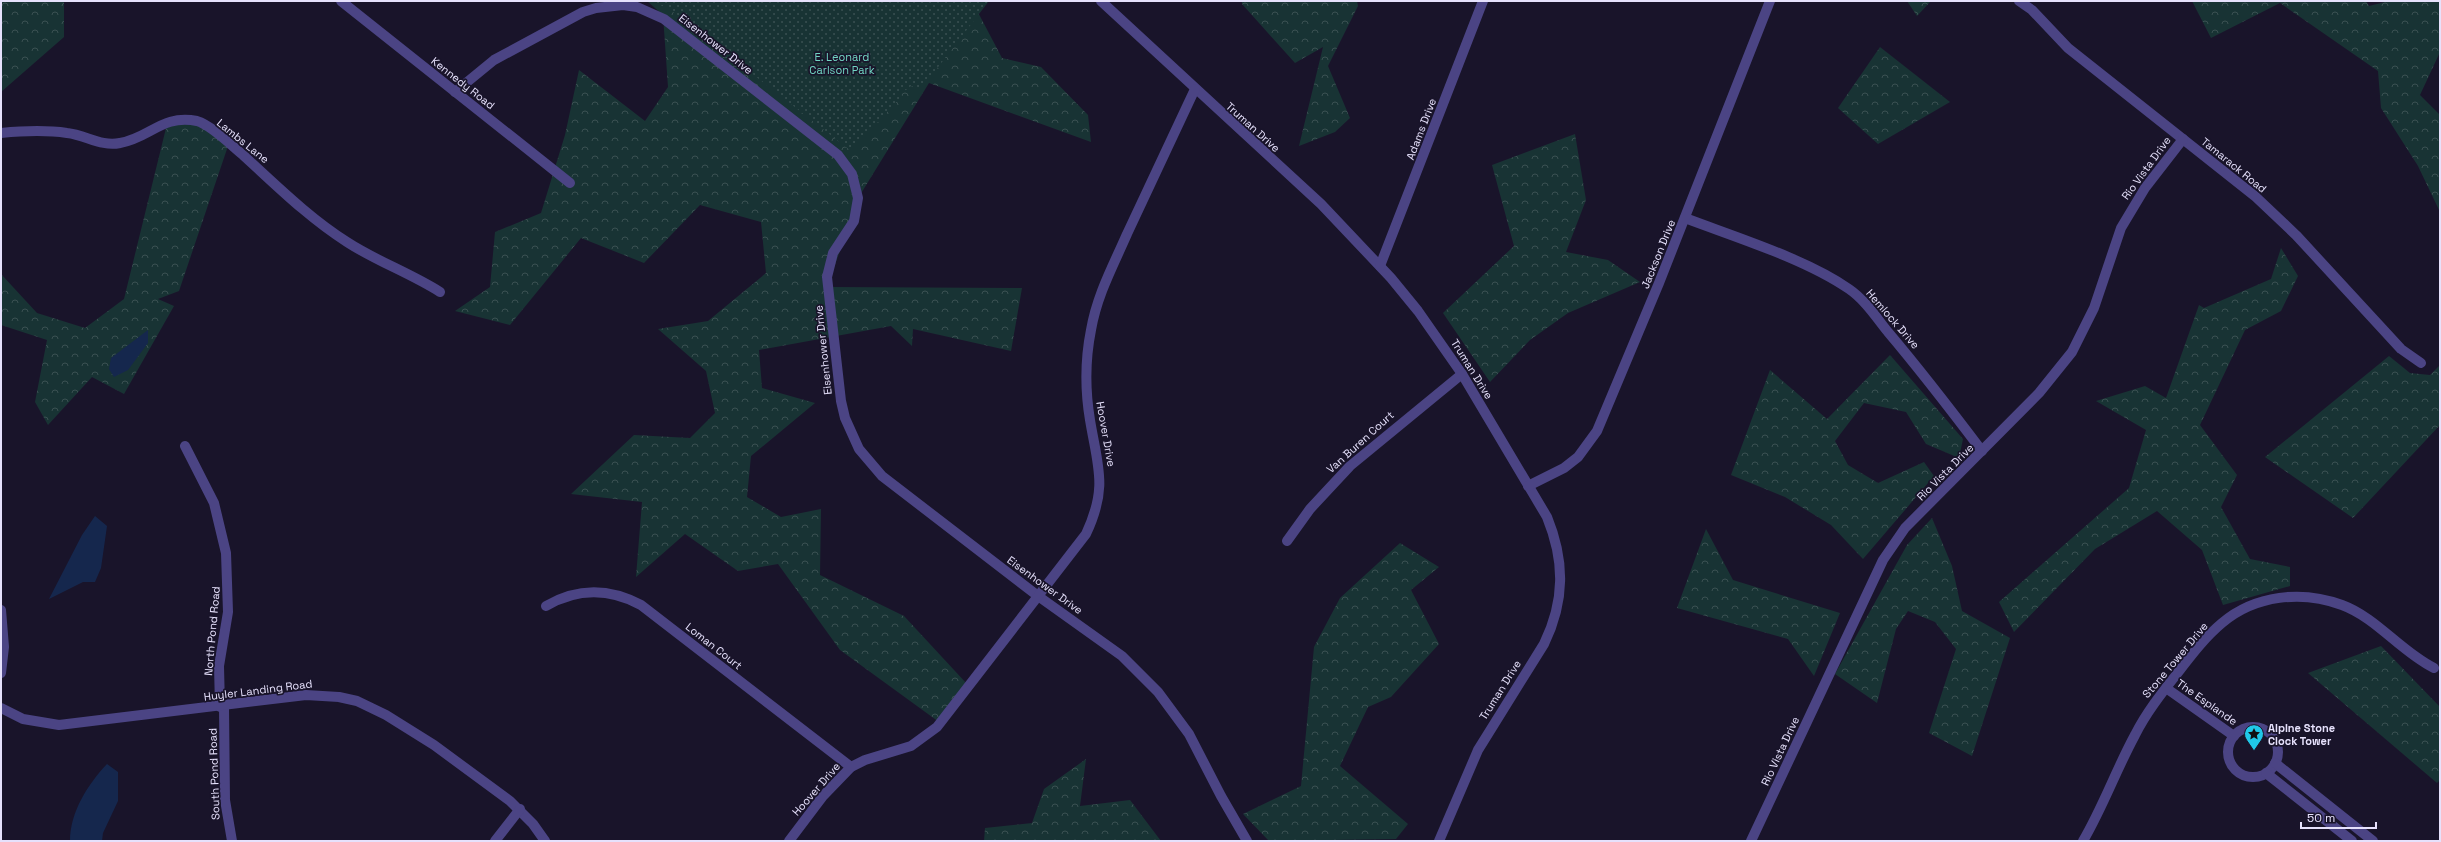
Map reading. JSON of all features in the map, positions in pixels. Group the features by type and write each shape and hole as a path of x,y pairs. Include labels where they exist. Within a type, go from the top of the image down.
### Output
{"street":[{"name":"Kennedy Road","path":"341,1 570,183"},
{"name":"Truman Drive","path":"1101,1 1320,204 1380,266 1418,311 1462,374 1547,517 1559,552 1561,577 1558,608 1544,644 1478,750 1439,841"},
{"name":"Adams Drive","path":"1380,266 1483,1"},
{"name":"Jackson Drive","path":"1528,486 1564,468 1578,457 1597,431 1685,218 1770,1"},
{"name":"Tamarack Road","path":"2019,1 2032,10 2068,48 2256,197 2296,235 2401,349 2421,363"},
{"name":"Eisenhower Drive","path":"455,92 494,60 583,12 609,6 637,7 664,19 838,155 852,174 858,198 854,221 833,254 827,278 841,401 851,434 866,459 882,476 1038,596 1122,656 1158,692 1189,734 1220,796 1247,841"},
{"name":"Hoover Drive","path":"788,841 823,796 851,767 865,760 911,746 937,727 1086,534 1098,505 1100,469 1090,422 1086,377 1089,344 1096,307 1111,267 1195,89"},
{"name":"Lambs Lane","path":"1,133 68,133 98,143 120,143 140,136 163,122 178,120 198,122 220,135 324,227 349,243 418,278 440,292"},
{"name":"Rio Vista Drive","path":"1751,841 1883,560 1905,528 2039,393 2072,352 2094,308 2121,228 2145,188 2183,139"},
{"name":"Hemlock Drive","path":"1685,218 1765,249 1837,281 1850,290 1864,302 1922,372 1982,451"},
{"name":"Van Buren Court","path":"1287,541 1308,512 1350,466 1462,374"},
{"name":"North Pond Road","path":"185,446 214,503 226,553 228,612 219,666 222,706"},
{"name":"Loman Court","path":"546,606 568,596 600,592 622,596 641,605 851,767"},
{"name":"Stone Tower Drive","path":"2083,841 2134,735 2150,708 2206,638 2222,622 2255,604 2273,599 2294,596 2308,596 2326,600 2360,613 2416,658 2434,668"},
{"path":"1,610 4,647 1,673"},
{"name":"The Esplande","path":"2166,688 2234,736"},
{"name":"Huyler Landing Road","path":"1,708 23,719 60,725 306,695 339,697 357,701 386,715 434,745 520,809 545,841"},
{"name":"South Pond Road","path":"222,706 225,800 232,841"},
{"name":"The Esplande","path":"2266,773 2251,777 2244,775 2232,765 2228,750 2234,736 2240,731 2251,728 2263,729 2270,734 2277,747 2275,763"},
{"path":"2352,841 2266,773 2275,763 2373,841"},
{"path":"495,841 520,809"}],"green space":[{"path":"1,1 64,1 64,37 1,92"},
{"path":"647,1 972,1 1002,58 1041,67 1088,115 1091,142 929,83 860,195 827,287 1022,288 1011,351 913,329 912,346 891,326 759,350 762,388 815,403 751,456 747,497 781,517 821,509 820,575 904,616 967,684 939,722 840,650 778,564 738,571 685,534 636,577 642,502 571,494 634,435 690,438 715,413 706,371 658,329 708,321 766,273 761,222 700,205 644,263 581,238 510,325 455,311 490,287 495,232 541,213 565,135 579,70 645,121 668,87 663,15"},
{"name":"E. Leonard Carlson Park","path":"654,1 989,1 922,88 911,86 906,90 899,91 902,96 851,151 673,12"},
{"path":"1242,1 1357,1 1358,6 1328,66 1350,118 1335,132 1299,146 1323,47 1295,63 1242,4"},
{"path":"1907,1 1931,1 1917,16"},
{"path":"2192,1 2366,1 2369,6 2389,1 2440,1 2440,52 2420,95 2440,115 2440,212 2418,166 2381,108 2378,71 2280,3 2211,38"},
{"path":"1880,47 1950,102 1878,144 1838,108"},
{"path":"168,120 200,121 228,146 179,291 158,299 174,306 124,394 92,377 48,425 35,402 47,340 1,325 1,274 37,313 85,328 124,299"},
{"path":"1575,134 1586,200 1566,252 1608,260 1640,282 1568,313 1530,340 1490,382 1443,313 1514,246 1492,165"},
{"path":"2281,248 2298,276 2281,311 2245,330 2200,425 2237,475 2221,507 2250,559 2290,567 2290,586 2223,605 2202,550 2157,511 2095,549 2014,632 1999,602 2129,488 2146,430 2096,401 2145,386 2166,398 2199,305 2204,308 2271,279"},
{"path":"1890,355 1963,439 1959,458 1926,444 1906,412 1864,403 1835,441 1848,465 1878,483 1924,462 1934,476 1863,559 1831,525 1785,497 1731,475 1770,370 1827,419"},
{"path":"2389,356 2410,373 2430,375 2440,365 2440,425 2353,518 2265,457"},
{"path":"1932,518 1952,566 1962,611 2010,638 1972,756 1929,733 1956,649 1935,622 1908,611 1896,629 1877,703 1835,674 1907,545"},
{"path":"1706,529 1733,580 1840,613 1814,676 1788,639 1677,608"},
{"path":"1400,543 1439,567 1411,590 1439,644 1391,697 1368,707 1340,766 1408,824 1396,839 1269,841 1243,814 1301,786 1314,647 1340,598"},
{"path":"2381,646 2440,707 2440,780 2437,783 2308,673"},
{"path":"1086,759 1080,806 1130,800 1161,841 984,841 985,828 1032,823 1044,789"}],"water":[{"path":"148,330 148,343 128,370 114,377 109,369 111,358"},
{"path":"95,516 107,526 101,568 95,582 83,582 49,599 82,535"},
{"path":"107,764 118,772 118,801 103,833 102,841 70,841 73,820 81,799 93,780"}],"place":[{"name":"Alpine Stone Clock Tower","path":"2254,751"}]}
